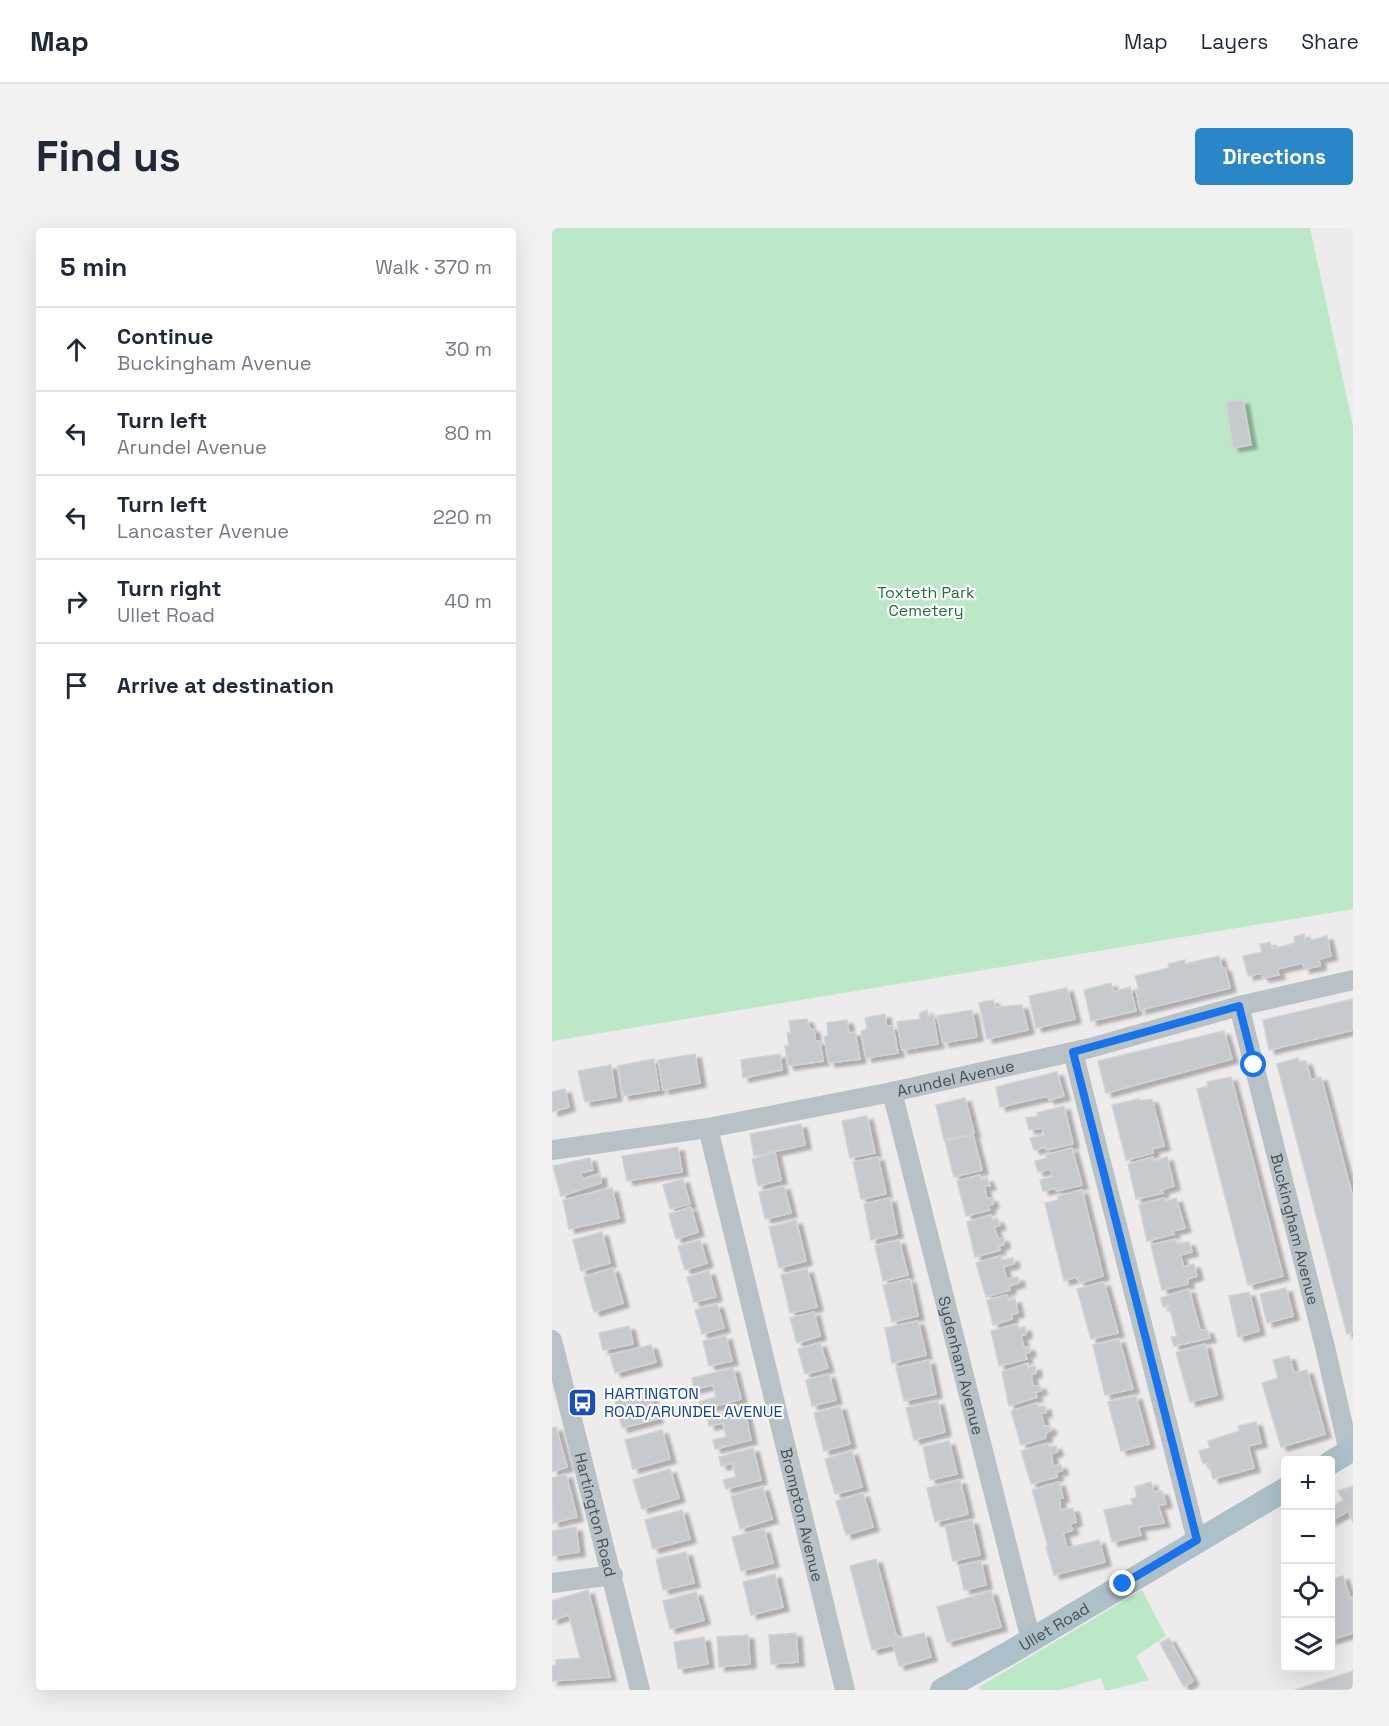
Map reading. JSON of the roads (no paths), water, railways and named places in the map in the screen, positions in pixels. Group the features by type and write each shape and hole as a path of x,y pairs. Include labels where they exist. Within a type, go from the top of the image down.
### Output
{"main road":[{"name":"Ullet Road","path":"942,1690 1009,1653 1281,1492"},
{"name":"Ullet Road","path":"967,1690 1009,1653"}],"street":[{"name":"Arundel Avenue","path":"552,1150 708,1128 891,1092 1073,1052 1239,1006 1353,980"},
{"name":"Buckingham Avenue","path":"1239,1006 1325,1347 1344,1455"},
{"path":"1073,1052 1197,1540"},
{"name":"Sydenham Avenue","path":"891,1092 1031,1640"},
{"name":"Brompton Avenue","path":"708,1128 845,1690"},
{"name":"Hartington Road","path":"552,1340 613,1575 640,1690"},
{"path":"552,1583 613,1575"}],"place":[{"name":"HARTINGTON ROAD/ARUNDEL AVENUE","path":"583,1402"}],"park label":[{"name":"Toxteth Park Cemetery","path":"926,601"}]}
